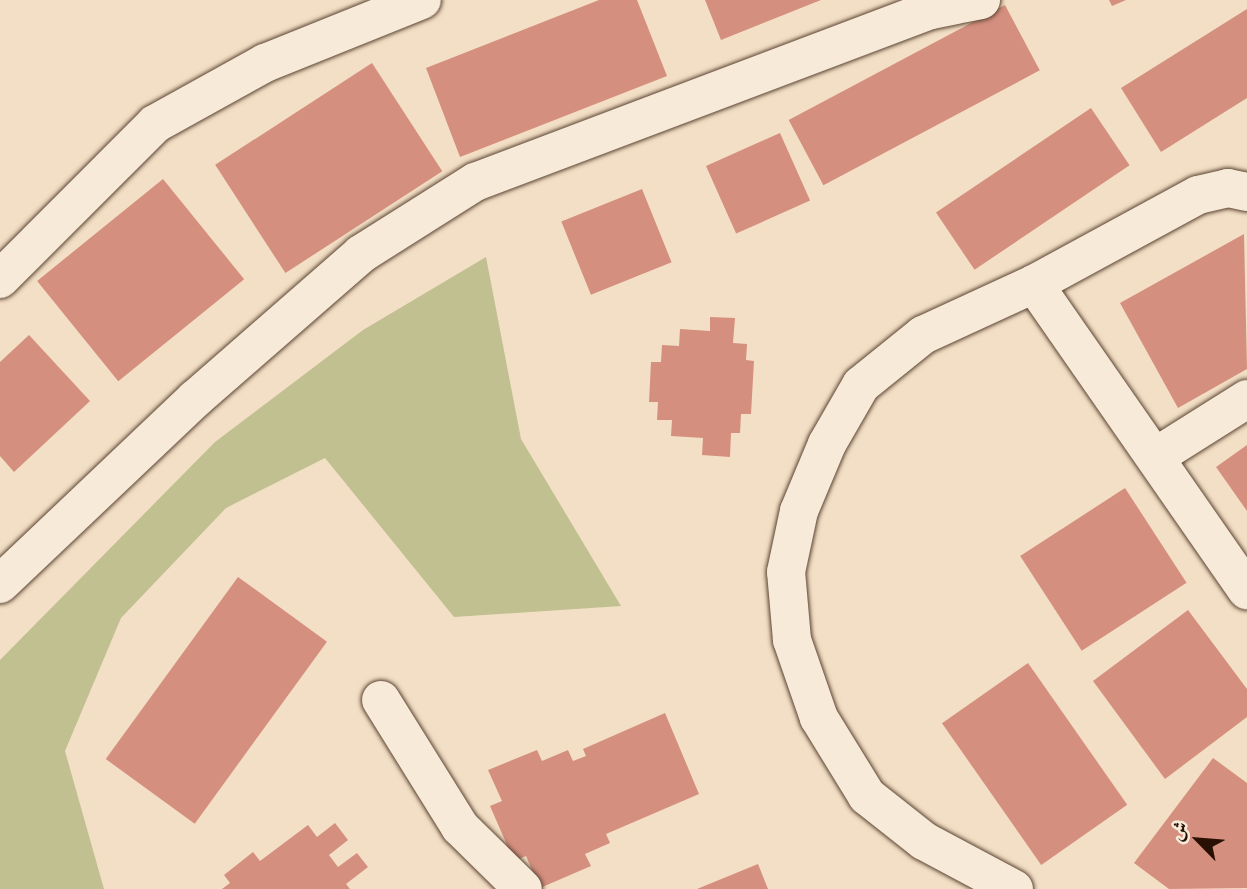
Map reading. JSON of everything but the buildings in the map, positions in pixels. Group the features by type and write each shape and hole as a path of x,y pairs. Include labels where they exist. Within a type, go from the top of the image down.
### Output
{"street":[{"path":"0,279 155,124 265,63 422,0"},
{"path":"0,584 195,399 362,254 475,182 906,19 981,0"},
{"path":"1014,889 924,841 867,796 819,718 792,640 786,572 799,511 827,444 861,385 923,335 1034,284 1198,195 1241,185"},
{"path":"1034,284 1247,590"},
{"path":"1155,457 1247,399"},
{"path":"381,700 460,827 523,889"}],"shaded area":[{"path":"486,257 521,439 621,606 454,617 325,458 226,508 121,618 65,751 104,889 0,889 0,660 215,442 363,330"}]}
